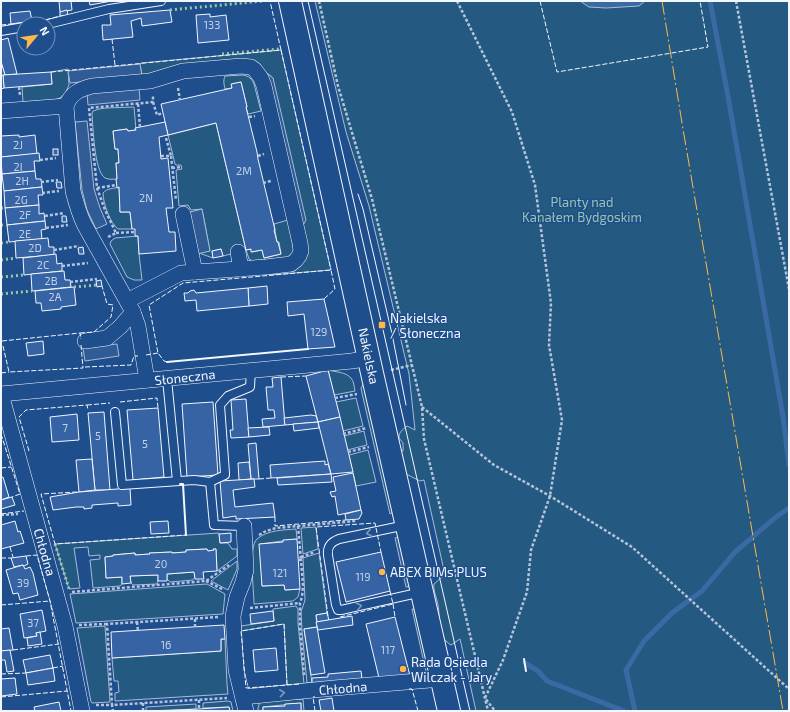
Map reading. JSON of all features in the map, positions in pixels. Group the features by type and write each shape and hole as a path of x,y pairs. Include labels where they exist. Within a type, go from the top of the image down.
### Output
{"main road":[{"name":"Nakielska","path":"290,1 369,358 450,711"}],"street":[{"path":"85,341 107,338 120,327 130,307 181,273 291,264 299,256 301,248 264,86 261,78 251,67 241,66 183,71 150,81 92,86 84,88 73,94 68,100 66,106 73,191 80,214 89,234 130,307 138,326 147,380"},
{"path":"1,111 66,106"},
{"path":"184,214 194,272"},
{"path":"238,252 241,269"},
{"name":"Słoneczna","path":"1,394 352,361 369,358"},
{"name":"Chłodna","path":"1,394 86,708"},
{"path":"244,526 246,570 237,597 234,612 236,670 244,704"},
{"name":"Chłodna","path":"244,704 305,691 442,679"}],"lane":[{"path":"56,22 109,9 162,1"},
{"path":"1,31 16,29"},
{"path":"115,412 122,485 194,480 210,482 222,477 226,473 220,405 228,396 250,387 251,370"},
{"path":"167,379 177,481"},
{"path":"210,482 214,525 244,526"},
{"path":"407,525 339,539 330,545 328,548 328,555 336,605 338,610 341,610 422,592"}],"path":[{"path":"319,1 338,86 372,199 422,407 424,439 488,711"},
{"path":"458,1 512,112 535,185 551,303 549,345 562,420 550,496 531,550 527,592 503,660 485,698"},
{"path":"736,1 789,289"},
{"path":"154,91 153,102 157,115 163,113"},
{"path":"116,233 97,188 89,108 153,102"},
{"path":"138,104 140,127"},
{"path":"166,138 177,206 184,214"},
{"path":"161,156 170,156"},
{"path":"40,160 50,159"},
{"path":"172,168 181,167"},
{"path":"41,182 52,181"},
{"path":"97,188 116,185"},
{"path":"42,193 52,192"},
{"path":"45,216 54,215"},
{"path":"46,228 56,226"},
{"path":"89,234 99,230 104,239 116,233 135,232"},
{"path":"54,250 64,248"},
{"path":"62,266 71,265"},
{"path":"70,282 81,281"},
{"path":"335,398 359,394"},
{"path":"422,407 494,465 550,496 632,547 789,689"},
{"path":"344,434 367,428"},
{"path":"348,452 371,447"},
{"path":"82,591 163,585 199,580 206,581 246,553 252,541 258,535 266,531 276,528 357,521"},
{"path":"298,526 303,585 300,603 300,626 305,691"},
{"path":"300,559 319,551"},
{"path":"162,581 163,585"},
{"path":"126,583 127,588"},
{"path":"74,625 195,619 254,608 300,603"},
{"path":"195,619 195,627"},
{"path":"137,622 138,631"},
{"path":"107,624 113,711"},
{"path":"485,698 495,711"},
{"path":"86,708 199,700 244,704"},
{"path":"199,700 200,708"},
{"path":"143,703 143,711"}],"green space":[{"name":"Planty nad Kanałem Bydgoskim","path":"315,1 789,1 789,711 476,711 460,639 451,645 446,641 441,632 434,584 445,575 424,480 420,481 406,474 401,451 403,451 403,443 399,438 401,431 407,426 415,430 409,374 369,206 346,132"},
{"path":"281,50 331,270 269,275 269,272 296,265 273,78 257,65 142,76 140,64"},
{"path":"68,69 69,85 65,94 60,98 55,100 23,102 22,87 52,84 51,72"},
{"path":"243,75 249,77 254,84 261,111 248,114 241,82 232,84 232,88 225,89 225,76"},
{"path":"134,107 136,130 128,131 127,129 113,131 115,149 118,149 119,163 116,163 117,179 106,179 101,174 96,158 92,113 93,111 106,108"},
{"path":"216,123 246,250 223,256 221,249 212,251 213,258 199,253 210,251 202,209 191,210 188,205 179,206 176,170 182,169 181,165 175,164 168,135"},
{"path":"119,187 120,212 130,212 132,229 118,229 112,222 106,207 103,193 108,189"},
{"path":"288,220 294,251 290,257 253,261 249,259 246,250 251,249 252,252 262,250 264,258 281,254 274,224"},
{"path":"138,236 142,280 134,280 127,277 110,244 115,238"},
{"path":"328,370 343,373 349,376 353,381 355,391 334,395"},
{"path":"365,381 393,512 390,514 361,388"},
{"path":"356,398 363,426 343,431 336,402"},
{"path":"364,431 367,445 347,450 344,436"},
{"path":"368,450 376,482 356,486 349,455"},
{"path":"316,527 318,549 303,554 301,528"},
{"path":"296,529 297,539 260,544 262,586 284,585 285,590 300,589 298,597 293,601 254,604 252,560 254,544 257,539 266,534 276,531"},
{"path":"219,533 220,543 228,543 232,549 237,549 237,556 217,571 216,549 208,551 207,549 186,550 186,552 172,553 135,555 135,553 113,555 105,557 106,578 122,577 122,584 120,586 93,588 90,560 100,559 100,555 89,556 88,547 74,548 80,588 69,589 55,544"},
{"path":"319,553 327,613 316,615 317,627 304,629 312,683 307,683 301,612 305,600 303,558"},
{"path":"237,561 237,569 228,590 211,581"},
{"path":"194,572 195,577 193,580 170,582 167,579 167,574"},
{"path":"158,575 157,584 133,585 131,583 130,576"},
{"path":"207,584 225,594 223,614 76,623 70,594"},
{"path":"296,606 298,609 304,684 287,685 284,624 241,631 241,626 274,621 273,609"},
{"path":"412,609 417,610 433,672 427,676"},
{"path":"105,626 110,702 92,703 77,628"},
{"path":"221,639 225,639 228,694 115,701 115,693 119,692 118,681 114,681 112,658 221,651"},
{"path":"303,699 304,711 301,711 301,703 263,707 263,711 258,711 260,701"},
{"path":"231,702 233,711 230,711 229,707 203,708 203,703"},
{"path":"196,704 196,709 146,711 146,707"}],"shaded area":[{"path":"580,1 645,1 639,6 606,8 589,7"},
{"path":"140,64 142,76 70,83 68,71"},
{"path":"261,69 273,78 306,220 301,229"},
{"path":"139,88 140,100 88,105 87,93"},
{"path":"87,121 94,189 107,224 96,229 87,210 82,190 75,122"},
{"path":"202,209 210,251 197,254 190,212"},
{"path":"117,344 119,356 85,361 83,348"},
{"path":"402,536 413,586 406,587 395,538"}],"building":[{"path":"59,1 71,1 72,10 60,12"},
{"path":"89,1 112,1 90,5"},
{"path":"67,10 68,15 60,16 60,12"},
{"path":"170,10 172,22 142,26 141,18 131,21 133,37 103,40 102,25 111,25 110,15"},
{"path":"30,11 31,16 16,16 16,23 11,24 10,13"},
{"path":"210,14 210,17 226,15 229,40 198,43 196,15"},
{"path":"8,38 17,74 5,75 1,60 1,40"},
{"path":"1,65 5,75 1,76"},
{"path":"51,72 52,84 4,88 3,75"},
{"path":"3,75 4,88 1,89 1,76"},
{"path":"241,82 274,230 281,254 264,258 262,250 251,252 251,249 246,250 216,123 168,135 161,104 232,88 231,84"},
{"path":"165,122 168,135 159,137 161,159 168,158 173,208 166,208 169,232 175,232 176,251 139,254 138,236 135,236 135,229 132,229 130,212 120,212 119,187 117,188 116,179 116,163 119,163 118,149 115,149 113,131 127,129 128,131 136,130 135,128"},
{"path":"19,135 19,137 35,135 37,154 1,157 1,136"},
{"path":"53,149 58,149 58,155 53,155"},
{"path":"39,153 40,161 34,161 35,171 2,174 1,157"},
{"path":"35,171 36,179 41,179 42,187 4,191 2,174"},
{"path":"56,182 61,182 62,188 57,188"},
{"path":"42,187 43,195 38,195 39,205 5,208 4,191"},
{"path":"39,205 39,214 44,213 45,221 7,225 5,208"},
{"path":"62,216 66,216 67,222 62,222"},
{"path":"45,221 46,229 41,230 42,239 9,242 7,225"},
{"path":"48,238 49,247 54,247 54,255 16,258 15,241"},
{"path":"83,247 84,254 79,254 78,248"},
{"path":"221,249 223,256 213,258 212,251"},
{"path":"56,254 57,264 62,263 62,271 24,275 23,258"},
{"path":"64,271 65,280 70,280 71,287 32,291 31,274"},
{"path":"101,280 102,286 97,287 96,281"},
{"path":"267,286 268,304 249,306 248,288"},
{"path":"74,287 76,305 61,307 61,309 42,311 41,303 36,303 35,291"},
{"path":"248,288 249,306 197,311 196,300 185,301 184,293 194,290 196,293"},
{"path":"324,299 335,347 308,349 304,314 288,316 287,302"},
{"path":"43,341 44,354 28,356 26,343"},
{"path":"328,370 340,417 318,422 306,376"},
{"path":"281,377 285,425 263,427 262,419 275,418 274,410 268,410 266,387 273,387 272,378"},
{"path":"246,399 249,437 231,438 230,430 233,430 231,400"},
{"path":"213,402 218,475 187,477 182,404"},
{"path":"158,408 164,477 133,480 127,410"},
{"path":"104,412 110,490 95,490 88,413"},
{"path":"77,414 79,440 52,442 50,417"},
{"path":"311,415 316,416 318,422 285,425 284,418"},
{"path":"340,417 353,472 331,474 318,422"},
{"path":"318,422 319,428 294,431 293,424"},
{"path":"269,427 270,435 249,437 248,428"},
{"path":"256,443 259,479 251,479 248,444"},
{"path":"92,459 95,490 79,492 76,460"},
{"path":"325,461 325,465 328,464 331,474 271,478 270,465"},
{"path":"249,462 251,479 239,480 238,463"},
{"path":"353,473 361,510 338,515 335,496 332,497 330,492 336,491 333,477"},
{"path":"331,474 332,482 278,485 277,478"},
{"path":"3,477 9,497 1,500 1,478"},
{"path":"254,479 255,487 233,490 235,507 273,503 275,517 236,519 236,516 223,518 220,481"},
{"path":"130,488 131,505 118,506 118,503 92,505 92,508 84,509 84,507 76,507 53,510 50,497 79,492"},
{"path":"12,497 15,505 1,509 1,500"},
{"path":"361,510 362,513 359,519 346,520 345,514"},
{"path":"15,521 18,532 20,531 24,543 1,549 1,525"},
{"path":"168,521 169,533 151,534 150,522"},
{"path":"231,533 231,542 220,543 219,534"},
{"path":"297,539 300,589 285,590 284,585 262,586 259,544"},
{"path":"207,549 208,551 216,549 217,571 203,572 204,579 195,579 194,572 167,574 167,581 158,581 158,575 130,576 131,583 122,584 122,577 106,578 105,557 135,553 135,555 150,554 149,553 172,553 186,552 186,550"},
{"path":"381,552 390,591 346,602 336,562"},
{"path":"26,556 28,564 14,567 11,558"},
{"path":"23,565 25,569 30,567 33,573 38,595 20,600 18,593 13,594 6,570"},
{"path":"42,610 46,631 36,633 37,636 24,638 20,614"},
{"path":"273,611 274,621 251,624 250,614"},
{"path":"327,613 329,620 317,622 316,615"},
{"path":"352,616 353,625 318,630 316,622"},
{"path":"395,617 410,676 379,678 366,624"},
{"path":"224,625 225,639 221,639 221,651 112,658 111,632"},
{"path":"317,627 325,673 311,675 304,629"},
{"path":"9,628 13,650 1,651 1,629"},
{"path":"40,632 42,644 28,646 27,638 37,636 36,633"},
{"path":"276,648 278,670 255,672 253,650"},
{"path":"10,650 14,671 7,672 5,660 1,660 1,651"},
{"path":"50,655 53,668 26,673 23,660"},
{"path":"53,668 55,681 28,685 26,673"},
{"path":"361,671 362,679 312,683 312,678 328,677 328,674"},
{"path":"15,678 17,694 1,696 1,679"},
{"path":"332,698 334,711 321,711 319,700"},
{"path":"59,702 61,711 35,711 34,707"},
{"path":"301,703 301,711 263,711 263,707 285,706 285,704"},
{"path":"229,707 230,711 158,711 199,709"}],"waterway":[{"path":"710,1 728,96 783,417 789,465"},
{"path":"635,711 626,670 644,641 672,613 702,591 735,552 776,517 789,508"},
{"path":"525,663 538,671 547,681 624,711"}],"tram line":[{"path":"308,1 470,711"},
{"path":"358,194 363,209 392,334 406,405"}],"hedge":[{"path":"170,10 263,1"},
{"path":"222,54 279,49"},
{"path":"1,225 7,225"},
{"path":"1,243 9,242"},
{"path":"1,260 16,258"},
{"path":"1,277 24,275"},
{"path":"74,287 97,285"},
{"path":"1,294 32,291"},
{"path":"55,544 69,589"}],"fence":[{"path":"51,72 281,50 270,1"},
{"path":"540,1 557,72 708,47 700,1"},
{"path":"56,17 60,16"},
{"path":"1,25 11,24"},
{"path":"112,39 115,65"},
{"path":"281,50 331,270"},
{"path":"167,362 164,361 158,353 149,305 183,283 331,270 335,289 324,299"},
{"path":"80,333 94,332 111,317 113,305 107,304 102,286"},
{"path":"2,341 80,333 81,339"},
{"path":"3,346 9,372 83,368 81,345"},
{"path":"146,355 158,353"},
{"path":"85,367 131,365 134,356 138,356"},
{"path":"1,373 9,372"},
{"path":"281,377 306,376"},
{"path":"120,402 157,398 158,408"},
{"path":"87,405 110,403"},
{"path":"29,451 19,417 26,410 87,405 88,410"},
{"path":"1,434 20,494 12,497"},
{"path":"1,468 11,467"},
{"path":"259,479 271,478"},
{"path":"77,492 41,494 55,544 186,535"},
{"path":"1,514 24,511"},
{"path":"275,517 275,526 346,520"},
{"path":"328,616 316,527 375,523 381,552"},
{"path":"10,547 13,557"},
{"path":"26,556 37,555 50,601 71,711"},
{"path":"1,558 11,558"},
{"path":"340,617 393,604 390,591"},
{"path":"1,605 50,601"},
{"path":"393,604 395,617"},
{"path":"284,624 287,685 246,688 241,631 284,624"},
{"path":"13,650 59,644"},
{"path":"53,668 63,666"},
{"path":"1,674 26,673"},
{"path":"287,685 301,684"},
{"path":"409,689 412,689 418,711"},
{"path":"1,697 67,691"},
{"path":"315,697 313,697 315,711"}],"wall":[{"path":"167,362 308,349"},
{"path":"180,484 183,484 186,535"},
{"path":"524,659 526,671"}],"power":[{"path":"662,1 783,711"}],"place":[{"name":"Nakielska / Słoneczna","path":"382,325"},
{"name":"ABEX BIMs PLUS","path":"382,572"},
{"name":"Rada Osiedla Wilczak - Jary","path":"403,669"}]}
